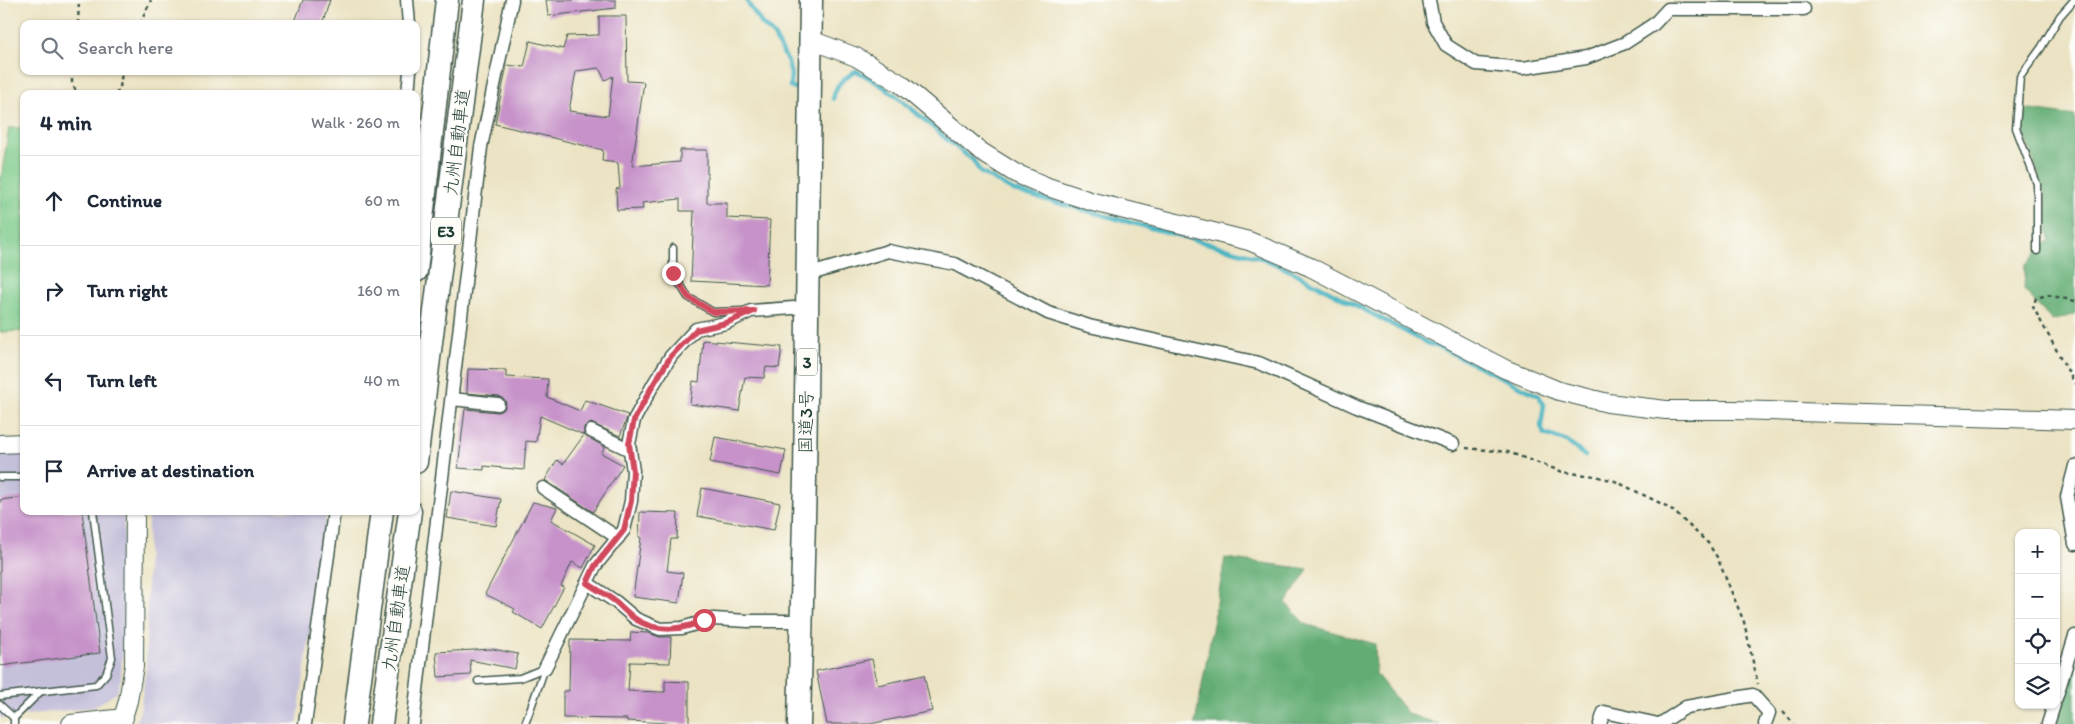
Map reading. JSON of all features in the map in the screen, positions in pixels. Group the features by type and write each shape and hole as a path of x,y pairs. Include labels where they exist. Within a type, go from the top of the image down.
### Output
{"highway":[{"name":"九州自動車道","path":"420,236 447,0"},
{"name":"九州自動車道","path":"420,430 474,0"},
{"name":"国道3号","path":"799,724 808,307 811,0"},
{"name":"九州自動車道","path":"354,724 381,515"},
{"name":"九州自動車道","path":"381,724 409,515"}],"street":[{"path":"407,0 409,20"},
{"path":"413,724 482,147 512,0"},
{"path":"1429,0 1434,22 1446,45 1476,64 1523,68 1586,58 1625,43 1654,24 1668,9 1804,9"},
{"path":"811,40 856,57 901,84 980,151 1014,173 1048,188 1093,202 1249,241 1310,267 1505,368 1559,391 1608,403 1666,410 1733,410 2075,420"},
{"path":"408,90 410,75"},
{"path":"807,274 888,251 955,264 1048,313 1088,326 1259,362 1357,407 1452,444"},
{"path":"545,668 595,566 624,530 631,501 633,471 630,450 634,420 671,356 696,330 726,323 754,311 808,307"},
{"path":"452,399 498,404"},
{"path":"591,432 630,450"},
{"path":"0,444 20,443"},
{"path":"2075,466 2067,497 2075,544"},
{"path":"543,488 618,538"},
{"path":"71,724 122,721 134,666 135,515"},
{"path":"305,724 333,515"},
{"path":"587,583 616,602 636,620 660,629 682,628 713,619 748,622 802,621"},
{"path":"2060,685 2075,636"},
{"path":"1600,724 1604,712 1659,724 1686,707 1753,695 1769,713 1765,724"},
{"path":"2048,724 2053,709"}],"lane":[{"path":"2036,251 2037,184 2016,128 2020,76 2041,48 2060,16 2074,0"},
{"path":"673,248 673,273 688,297 713,312 754,311"},
{"path":"0,476 20,477"},
{"path":"0,696 96,685 106,674 112,658 94,515"},
{"path":"478,681 520,678 545,668"},
{"path":"525,724 545,668"},
{"path":"0,705 14,721 41,691"}],"path":[{"path":"78,20 80,0"},
{"path":"142,20 151,0"},
{"path":"72,75 72,82 75,90"},
{"path":"119,90 122,75"},
{"path":"2075,301 2048,295 2036,298 2033,307 2075,384"},
{"path":"1452,444 1466,448 1508,452 1563,472 1595,476 1615,481 1670,508 1708,543 1717,556 1744,622 1758,686"},
{"path":"1782,711 1794,724"}],"shaded area":[{"path":"20,452 20,515 124,515 124,634 121,678 117,692 94,707 0,718 0,453"},
{"path":"148,515 326,515 297,724 135,724 140,711 146,669"}],"green space":[{"path":"2031,110 2075,116 2075,314 2052,321 2024,290 2025,266 2050,240 2044,190 2018,114"},
{"path":"9,128 20,128 20,331 0,332 0,185"},
{"path":"1225,558 1308,569 1286,603 1305,624 1375,644 1376,674 1408,714 1439,724 1195,724"},
{"path":"2075,663 2075,724 2057,724"}],"building":[{"path":"303,0 330,0 323,20 296,20"},
{"path":"546,0 616,0 616,8 548,16"},
{"path":"599,16 626,16 627,81 644,82 632,166 680,162 680,150 707,150 707,203 727,203 727,218 770,220 767,285 691,281 694,211 680,211 680,199 642,203 643,209 617,210 616,189 620,188 618,163 602,161 603,150 495,124 507,65 524,67 530,41 563,49 567,36 599,35","holes":["599,68 605,80 613,76 608,116 569,111 576,71"]},
{"path":"703,340 782,347 779,368 766,367 764,378 745,377 739,411 690,404 693,381 699,382"},
{"path":"468,369 506,370 506,377 548,379 547,397 580,411 585,400 628,415 620,436 591,423 584,427 584,435 540,416 536,442 526,441 524,470 484,466 484,470 458,468 465,409 498,412 504,409 506,404 505,400 499,396 467,393"},
{"path":"584,435 605,447 601,453 623,465 593,512 545,480 557,460 563,464"},
{"path":"715,437 786,450 781,475 710,462"},
{"path":"702,488 780,503 774,530 697,516"},
{"path":"451,491 501,499 496,526 447,518"},
{"path":"20,498 20,515 83,515 100,653 0,666 0,500"},
{"path":"533,502 557,508 551,520 595,545 583,568 572,562 561,586 564,587 542,629 513,612 515,609 485,594"},
{"path":"640,512 678,513 677,539 671,539 667,571 683,573 679,603 633,597 641,538 639,537"},
{"path":"631,632 671,637 670,663 630,662 628,691 665,692 665,681 689,682 689,724 627,721 627,719 563,718 563,691 569,691 570,640 630,641"},
{"path":"493,649 518,654 515,669 470,660 471,675 438,677 436,652"},
{"path":"872,659 878,685 924,675 932,711 870,724 827,724 816,671"}],"waterway":[{"path":"746,0 762,24 774,36 788,62 791,74 790,87 795,88"},
{"path":"833,99 836,89 841,82 856,71 888,90 902,101 973,160 980,172 1014,191 1262,258 1291,271 1427,343 1538,395 1544,405 1541,426 1544,434 1566,441 1585,456"}],"route":[{"path":"673,273 688,297 713,312 754,311 726,323 696,330 671,356 653,385 634,420 629,444 633,471 631,501 624,530 595,566 587,583 616,602 636,620 647,626 660,629 682,628 704,620"}]}
